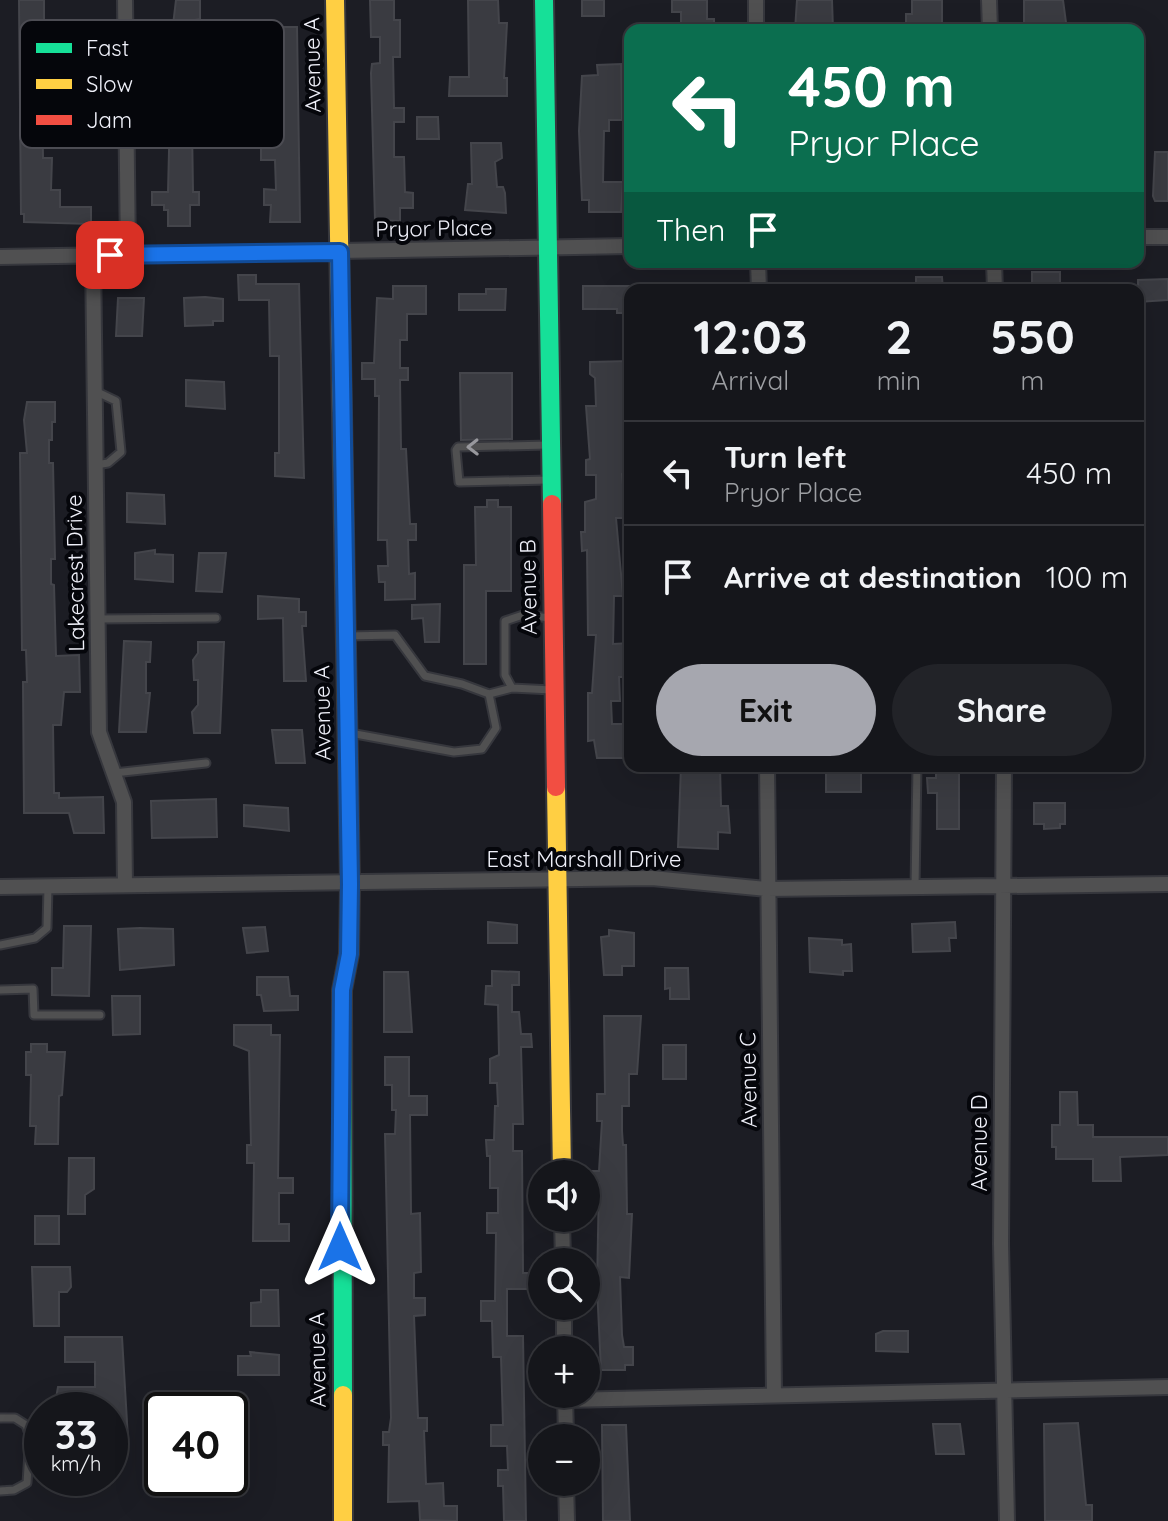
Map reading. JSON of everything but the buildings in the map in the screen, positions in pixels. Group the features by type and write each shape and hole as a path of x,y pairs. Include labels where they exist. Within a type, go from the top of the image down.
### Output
{"street":[{"path":"125,0 125,20"},
{"name":"Avenue A","path":"335,0 350,884 349,954 342,990 341,1021 343,1521"},
{"name":"Avenue B","path":"544,0 562,1160"},
{"path":"756,0 756,24"},
{"path":"989,0 990,24"},
{"path":"127,148 128,255"},
{"path":"1144,237 1168,237"},
{"name":"Pryor Place","path":"0,257 624,246"},
{"name":"Lakecrest Drive","path":"93,255 99,732 124,802 125,885"},
{"name":"Avenue C","path":"767,772 774,1394"},
{"name":"Avenue D","path":"1004,772 1001,1244 1007,1521"},
{"name":"East Marshall Drive","path":"0,887 652,878 767,889 1168,884"},
{"path":"600,1396 1168,1387"},
{"path":"566,1496 567,1521"}],"lane":[{"path":"94,391 116,401 121,425 121,452 108,463 96,465"},
{"path":"551,445 458,447 456,478 459,482 551,480"},
{"path":"512,688 505,675 505,621 523,615 553,618"},
{"path":"97,619 216,618"},
{"path":"345,636 395,635 425,676 489,694 512,688 554,690"},
{"path":"346,732 454,752 482,749 496,728 489,694"},
{"path":"114,773 206,763"},
{"path":"915,887 917,772"},
{"path":"0,945 35,938 47,928 48,886"},
{"path":"0,990 33,989 34,1015 100,1015"},
{"path":"0,1418 15,1418 26,1425 30,1437 27,1483 14,1490 0,1491"}],"traffic: fast":[{"path":"544,0 552,504"},
{"path":"342,413 350,884 349,954 342,990 343,1395"}],"traffic: slow":[{"path":"335,0 342,413"},
{"path":"556,787 562,1160"},
{"path":"343,1395 343,1521"}],"traffic: jam":[{"path":"552,504 556,787"}],"route":[{"path":"110,255 340,252 350,884 349,954 342,990 340,1247"}]}
